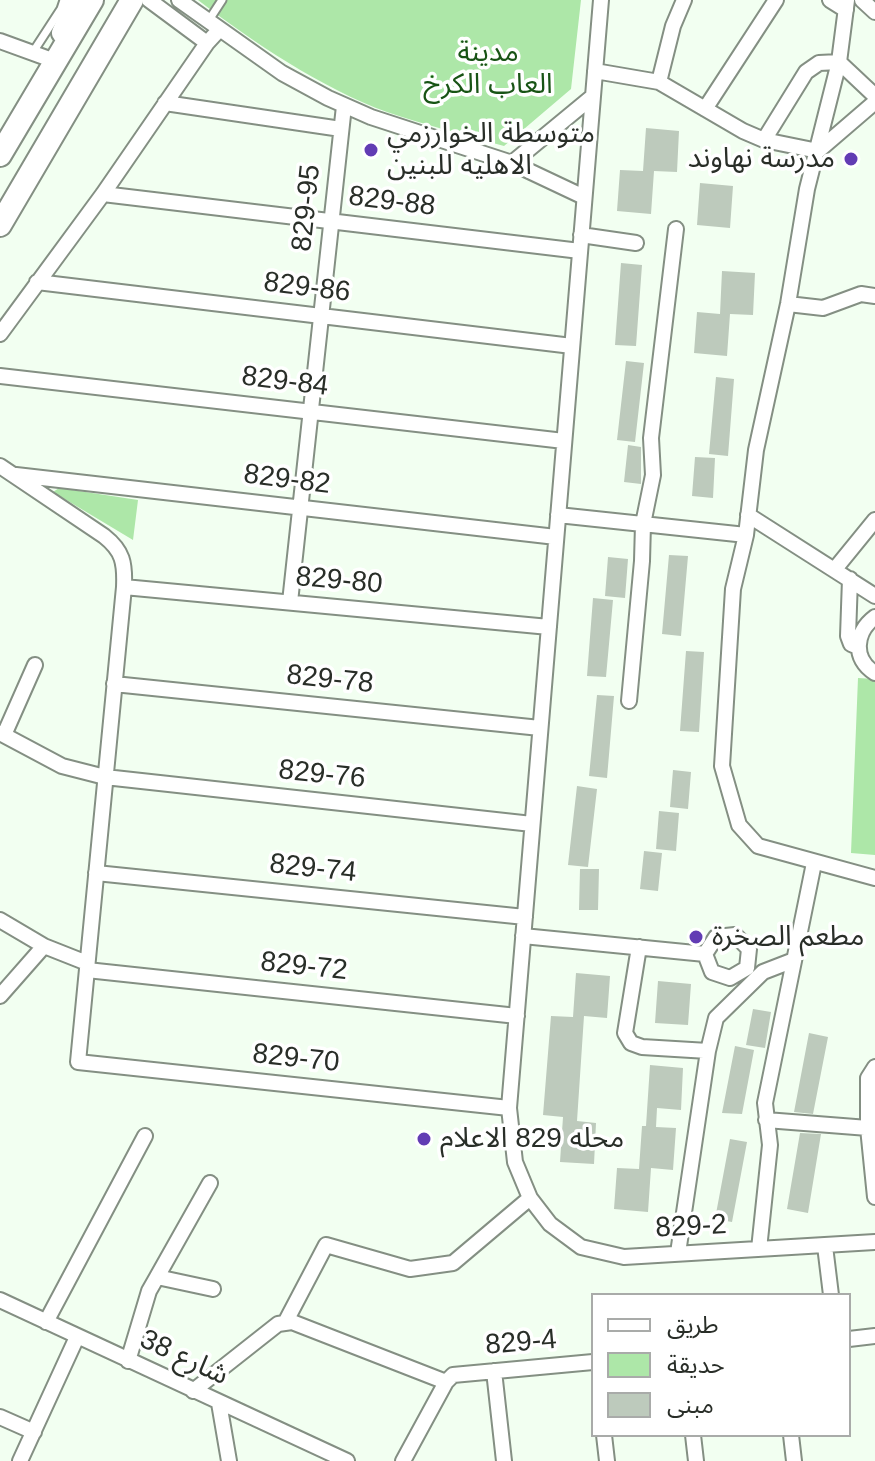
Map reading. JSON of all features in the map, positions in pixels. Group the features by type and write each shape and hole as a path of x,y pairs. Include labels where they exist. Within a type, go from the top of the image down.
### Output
{"main road":[{"path":"3,145 92,0"},
{"path":"0,225 132,0"}],"street":[{"path":"0,41 56,59 62,32 77,0"},
{"path":"149,0 207,43"},
{"path":"179,0 290,78 344,106 512,163 584,197"},
{"name":"829-2","path":"601,0 509,1108 515,1162 530,1198 550,1224 581,1247 624,1257 875,1242"},
{"path":"659,82 673,26 684,0"},
{"path":"705,109 776,0"},
{"path":"830,0 846,5 839,62 807,189 788,304 756,450 746,535 733,589 722,766 739,825 758,846 875,878"},
{"path":"862,0 875,12"},
{"path":"0,334 103,194 207,43 214,26"},
{"path":"764,140 806,72 819,63 839,62 875,96"},
{"path":"595,71 659,82 764,140 818,151"},
{"path":"512,163 592,97"},
{"path":"818,151 875,102"},
{"path":"165,103 341,129"},
{"name":"829-95","path":"290,602 344,106"},
{"name":"829-88","path":"103,194 580,251"},
{"path":"629,701 643,524 653,475 651,438 676,229"},
{"path":"581,235 636,243"},
{"name":"829-86","path":"37,282 572,346"},
{"path":"788,304 823,308 861,294 875,296"},
{"name":"829-84","path":"0,376 564,441"},
{"path":"6,470 117,546 123,557 124,587 87,966"},
{"name":"829-82","path":"6,470 556,537"},
{"path":"558,515 746,535"},
{"path":"748,515 875,596"},
{"path":"835,569 875,520"},
{"path":"850,579 848,636 851,644 858,647"},
{"name":"829-80","path":"124,587 549,627"},
{"path":"875,617 860,634 858,647 862,660 875,673"},
{"path":"2,734 35,665"},
{"name":"829-78","path":"114,684 540,728"},
{"name":"829-76","path":"2,734 62,766 105,777 532,824"},
{"path":"759,1249 770,1145 765,1103 814,863"},
{"name":"829-74","path":"96,873 525,917"},
{"name":"829-72","path":"0,920 44,946 87,966 517,1016"},
{"path":"523,936 705,954"},
{"path":"0,996 44,946"},
{"path":"639,947 625,1033 631,1043 642,1047 708,1051"},
{"path":"678,1253 708,1051 716,1018 763,972 794,960"},
{"name":"829-70","path":"87,966 78,1062 509,1108"},
{"path":"875,1067 868,1078 868,1128 875,1197"},
{"path":"766,1120 868,1128"},
{"path":"46,1322 145,1136"},
{"path":"128,1361 149,1291 210,1183"},
{"path":"285,1323 326,1245 410,1269 453,1263 530,1198"},
{"path":"825,1246 831,1293"},
{"path":"157,1277 213,1289"},
{"name":"شارع 38","path":"0,1300 339,1459"},
{"path":"193,1391 278,1324 302,1325 450,1378 403,1461"},
{"path":"851,1339 875,1336"},
{"path":"20,1461 77,1337"},
{"name":"829-4","path":"450,1378 591,1362"},
{"path":"494,1371 504,1461"},
{"path":"219,1403 229,1461"},
{"path":"0,1417 34,1432"},
{"path":"604,1437 607,1461"},
{"path":"693,1437 696,1461"},
{"path":"791,1437 794,1461"}],"lane":[{"path":"33,52 64,0"},
{"path":"214,26 222,0"}],"green space":[{"name":"مدينة العاب الكرخ","path":"198,0 581,0 571,89 504,146 387,112 338,91 264,47"},
{"path":"59,488 138,500 133,540 53,492"},
{"path":"858,678 875,679 875,855 851,853"}],"building":[{"path":"646,128 679,131 677,172 654,171 651,214 617,211 620,170 643,171"},
{"path":"700,183 733,186 730,228 697,225"},
{"path":"621,263 642,265 636,346 615,345"},
{"path":"722,271 755,273 753,315 730,314 727,356 694,353 697,312 720,314"},
{"path":"626,361 644,363 635,442 617,440"},
{"path":"716,377 734,379 728,456 709,454"},
{"path":"628,445 641,447 641,484 624,482"},
{"path":"695,457 715,458 713,498 692,496"},
{"path":"669,555 688,556 681,636 662,634"},
{"path":"608,557 628,559 625,598 605,596"},
{"path":"593,598 613,600 606,677 587,676"},
{"path":"686,651 704,652 699,732 680,731"},
{"path":"597,695 614,696 607,778 589,776"},
{"path":"673,770 691,772 688,809 670,807"},
{"path":"577,786 597,789 588,867 568,865"},
{"path":"659,811 679,813 676,851 656,849"},
{"path":"644,851 662,853 658,891 640,889"},
{"path":"580,869 599,869 598,910 579,910"},
{"path":"576,973 610,976 607,1018 584,1016 577,1121 596,1123 594,1164 560,1162 563,1117 543,1115 551,1016 573,1017"},
{"path":"658,981 691,984 688,1025 655,1023"},
{"path":"753,1009 771,1012 765,1048 746,1045"},
{"path":"809,1033 828,1037 813,1114 794,1112"},
{"path":"735,1046 754,1050 742,1114 722,1113"},
{"path":"650,1065 683,1068 681,1110 657,1108 656,1127 676,1128 673,1170 651,1168 648,1212 614,1209 617,1168 639,1169 642,1126 646,1126"},
{"path":"800,1133 821,1134 808,1213 787,1209"},
{"path":"730,1139 747,1142 732,1222 715,1219"}],"place":[{"name":"متوسطة الخوارزمي الاهليه للبنين","path":"371,150"},
{"name":"مدرسة نهاوند","path":"851,159"},
{"name":"مطعم الصخرة","path":"696,937"},
{"name":"محله 829 الاعلام","path":"424,1139"}]}
